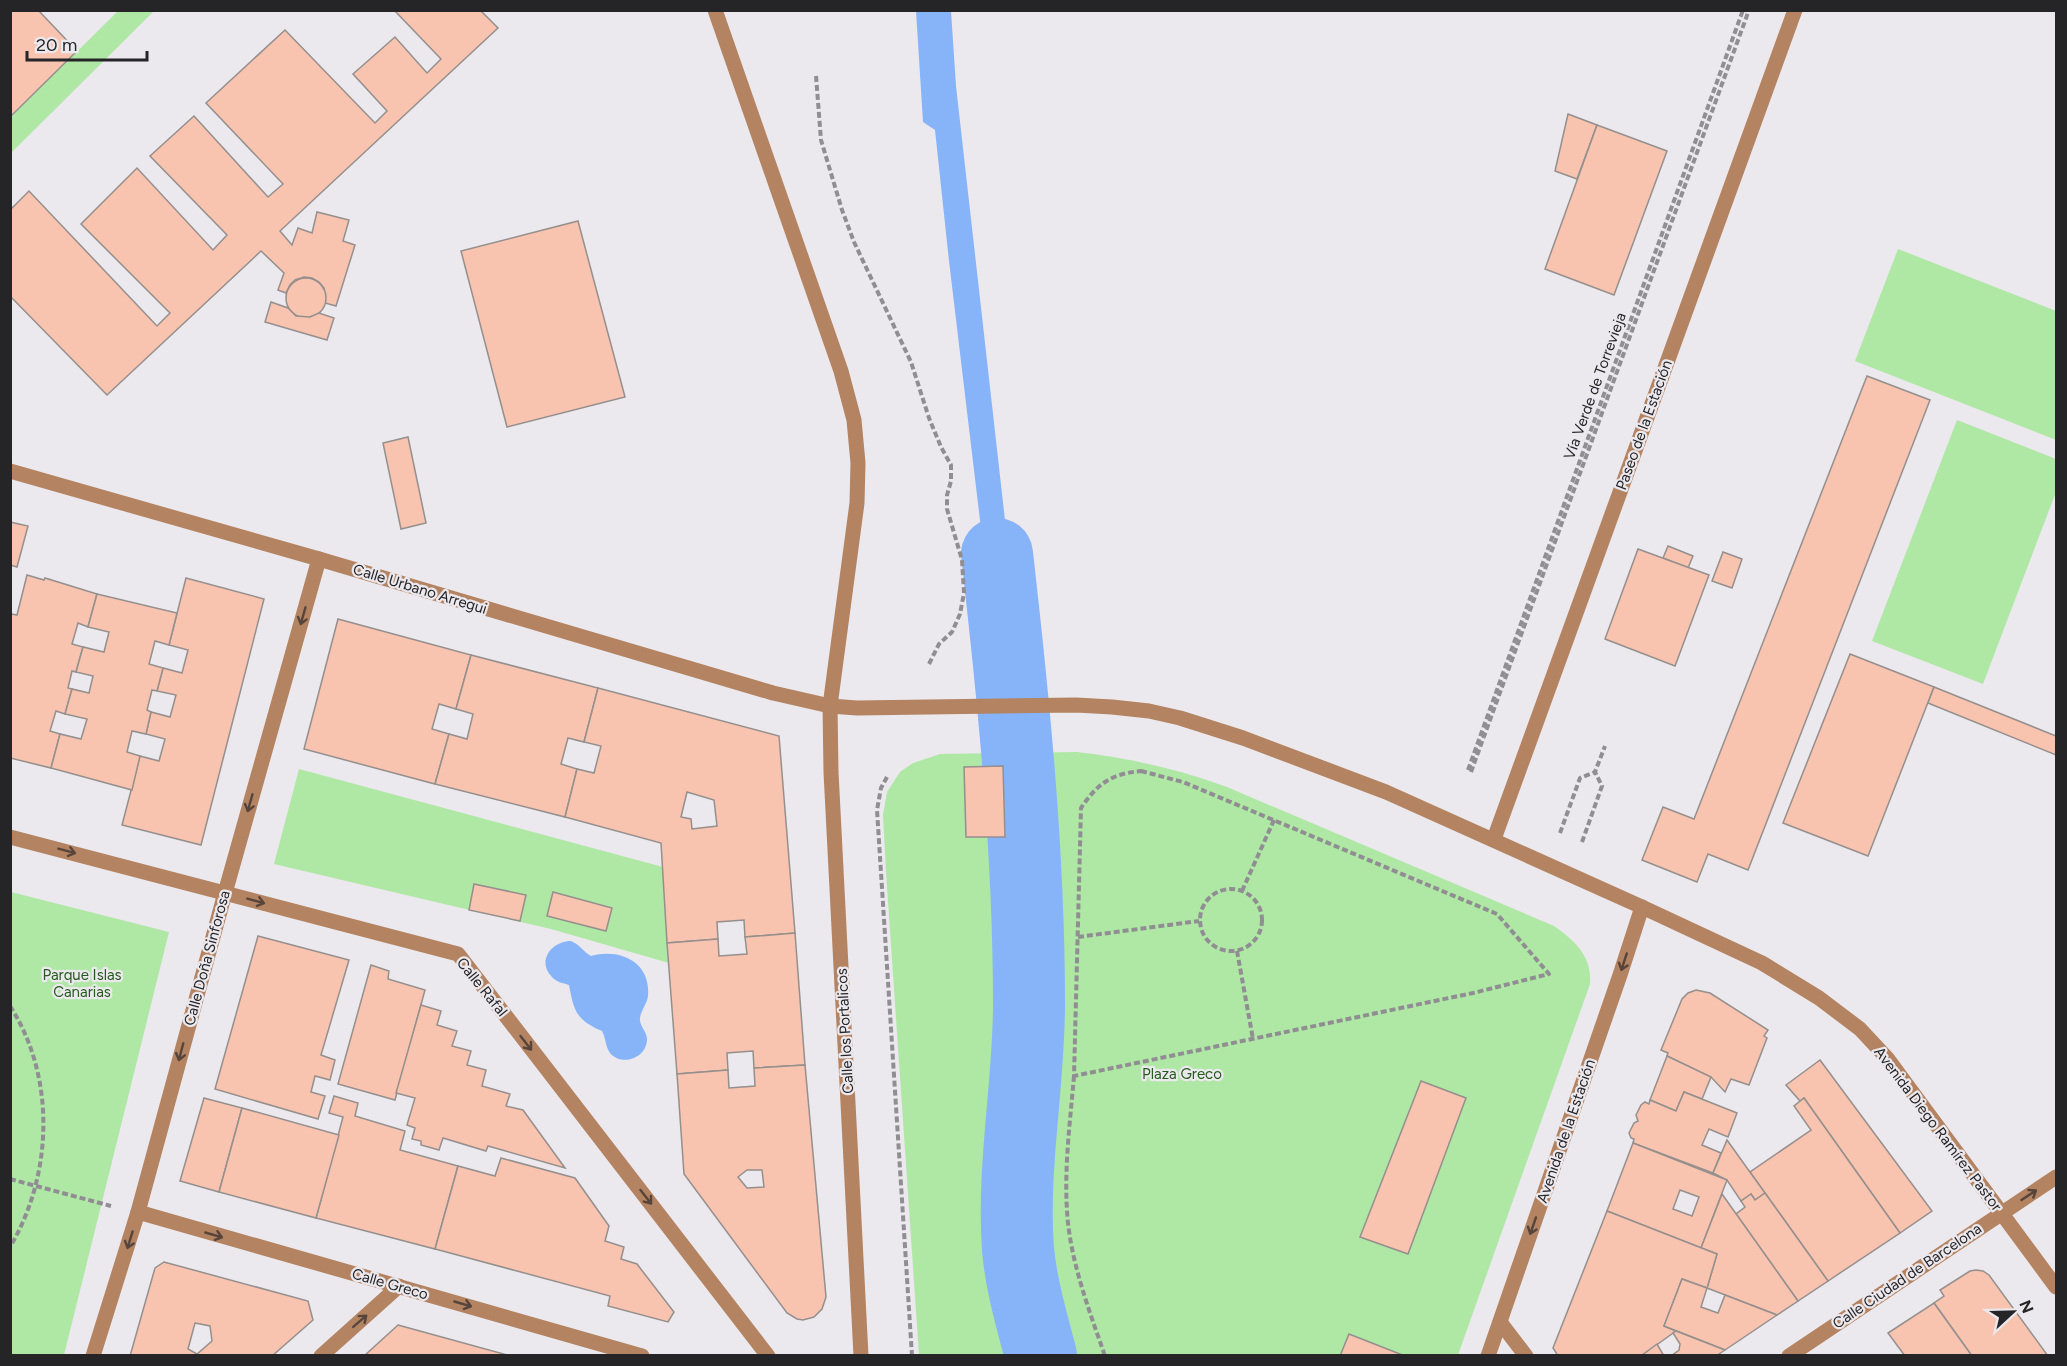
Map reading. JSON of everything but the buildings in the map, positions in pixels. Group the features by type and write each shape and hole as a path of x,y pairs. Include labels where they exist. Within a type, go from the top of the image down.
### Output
{"street":[{"name":"Calle los Portalicos","path":"715,10 841,371 854,420 858,463 857,503 830,706 831,772 861,1356"},
{"name":"Paseo de la Estación","path":"1494,839 1795,10"},
{"name":"Calle Urbano Arregui","path":"10,471 320,559 773,693 830,706 875,709 1076,705 1149,711 1180,718 1243,738 1386,792 1494,839"},
{"name":"Calle Doña Sinforosa","path":"93,1356 138,1212 225,893 320,559"},
{"name":"Calle Rafal","path":"10,837 458,954 768,1356"},
{"path":"1494,839 1642,907"},
{"name":"Avenida Diego Ramírez Pastor","path":"1642,907 1762,963 1819,998 1860,1029 1887,1058 2056,1287"},
{"name":"Avenida de la Estación","path":"1488,1356 1642,907"},
{"name":"Calle Ciudad de Barcelona","path":"1789,1356 2056,1177"},
{"name":"Calle Greco","path":"138,1212 642,1356"},
{"path":"321,1356 399,1286"},
{"path":"1500,1322 1526,1356"}],"path":[{"name":"Vía Verde de Torrevieja","path":"1743,10 1470,771 1749,10"},
{"path":"816,76 821,140 842,210 854,242 911,362 929,418 951,465 947,509 962,560 964,593 960,614 952,632 939,644 928,666"},
{"path":"1560,833 1580,778 1595,772 1605,746"},
{"path":"1074,1076 1473,993 1549,974 1497,914 1183,782 1141,771 1124,773 1107,780 1092,792 1081,808 1074,1076 1066,1188 1068,1224 1086,1303 1105,1356"},
{"path":"1582,842 1602,786 1595,772"},
{"path":"887,777 881,788 877,810 912,1356"},
{"path":"1242,891 1274,820"},
{"path":"1232,888 1252,897 1263,917 1262,929 1248,948 1226,952 1215,948 1207,941 1201,932 1199,921 1200,911 1205,901 1212,894 1232,888"},
{"path":"1078,938 1199,921"},
{"path":"1237,951 1253,1039"},
{"path":"10,1006 21,1022 36,1061 43,1103 43,1146 36,1186 21,1230 10,1247"},
{"path":"10,1179 138,1212"}],"green space":[{"path":"119,10 154,11 11,153 11,117"},
{"path":"1898,249 2056,311 2056,440 1855,361"},
{"path":"1957,420 2056,459 2056,492 1983,684 1872,641"},
{"name":"Plaza Greco","path":"1077,752 1153,765 1227,787 1554,926 1581,950 1588,965 1590,984 1458,1355 919,1355 886,872 883,815 887,792 900,772 913,763 940,754"},
{"path":"299,769 663,867 669,963 551,929 274,864"},
{"name":"Parque Islas Canarias","path":"11,892 169,932 64,1355 11,1355"}],"water":[{"path":"916,11 951,11 956,86 1020,653 996,654 935,130 923,122"},
{"path":"571,941 591,956 613,954 632,960 644,974 648,984 648,996 640,1021 647,1039 643,1051 633,1058 621,1059 610,1053 602,1031 587,1023 578,1014 569,985 556,980 547,971 546,959 552,948"}],"waterway":[{"path":"997,554 1019,779 1028,948 1028,1034 1017,1188 1018,1249 1024,1289 1041,1356"}]}
